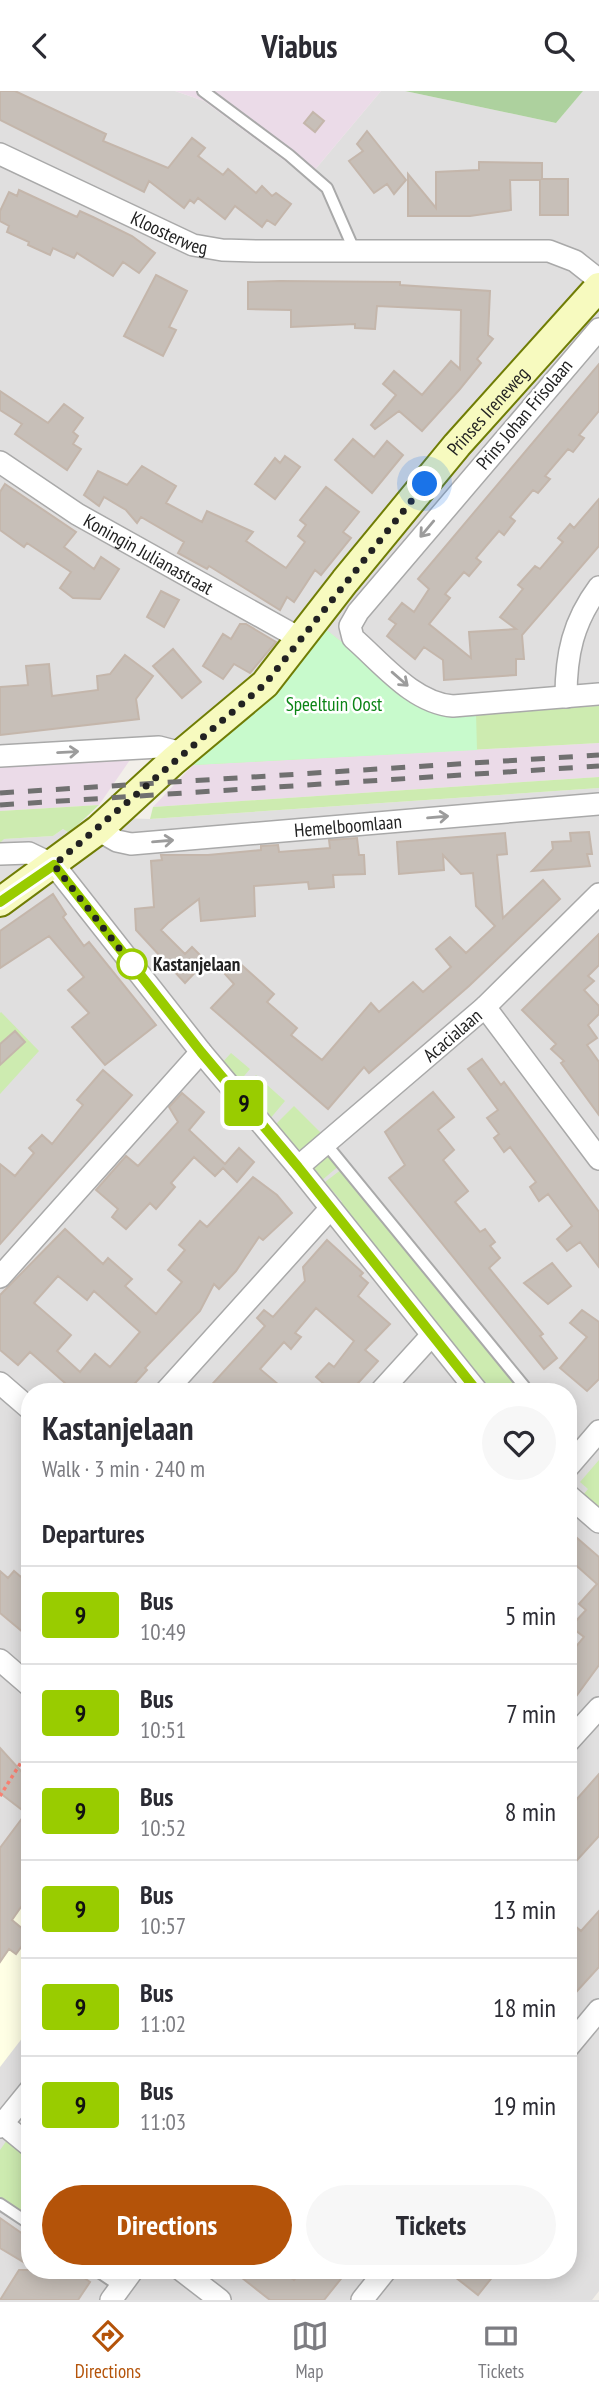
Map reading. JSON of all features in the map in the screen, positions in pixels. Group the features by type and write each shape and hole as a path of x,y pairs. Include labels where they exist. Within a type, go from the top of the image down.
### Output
{"main road":[{"name":"Prinses Ireneweg","path":"0,902 54,865 98,830 265,684 345,580 457,446 599,287"}],"street":[{"name":"Kloosterweg","path":"0,154 193,245 222,250 355,252 549,250 576,261 599,280"},
{"name":"Prins Johan Frisolaan","path":"566,697 453,706 435,704 419,695 350,632 352,619 599,328"},
{"name":"Koningin Julianastraat","path":"0,462 77,514 301,639"},
{"path":"599,587 574,628 566,662 566,697 599,694"},
{"path":"0,756 159,747 183,753"},
{"name":"Hemelboomlaan","path":"98,830 123,843 135,844 599,804"},
{"path":"0,854 29,853 54,865 201,1052 298,1167 470,1383"},
{"name":"Acacialaan","path":"298,1167 485,1007 599,894"},
{"path":"485,1007 599,1159"},
{"path":"0,1277 201,1052"},
{"path":"173,1383 330,1209"},
{"path":"388,1383 431,1336"},
{"path":"0,1383 21,1401"},
{"path":"577,1457 599,1431"},
{"path":"577,1503 599,1522"},
{"path":"0,1660 21,1678"},
{"path":"577,1732 599,1708"},
{"path":"577,2036 599,2010"},
{"path":"21,2100 3,2119 21,2137"},
{"path":"193,2279 220,2300"},
{"path":"362,2300 379,2279"}],"lane":[{"path":"203,91 289,155 327,188 355,252"},
{"path":"326,1144 522,1383"},
{"path":"0,2204 21,2218"}],"path":[{"path":"0,1796 21,1762"}],"shaded area":[{"path":"0,91 175,91 204,101 308,178 381,91 405,91 556,123 583,91 599,91 599,706 438,715 428,711 324,628 268,701 213,747 132,757 0,763"},
{"path":"175,91 381,91 308,178 204,101"},
{"path":"599,743 599,777 153,807 193,765"},
{"path":"132,757 99,805 0,811 0,763"},
{"path":"599,788 599,2291 592,2300 0,2300 0,843 3,839 53,836 63,829 69,833 87,817 150,819"},
{"path":"0,1888 21,1902 21,2040 0,2067"}],"green space":[{"path":"405,91 583,91 556,123"},
{"name":"Speeltuin Oost","path":"324,628 428,711 438,714 599,706 599,743 193,765 268,701"},
{"name":"Speeltuin Oost","path":"324,628 428,711 438,714 476,713 477,750 193,765 268,701"},
{"path":"599,777 599,788 150,819 153,807"},
{"path":"99,805 69,833 63,829 53,836 4,839 0,843 0,811"},
{"path":"0,1013 39,1051 0,1094"},
{"path":"231,1053 250,1069 239,1082 222,1063"},
{"path":"256,1075 285,1101 269,1120 244,1089"},
{"path":"294,1106 323,1135 305,1151 293,1150 274,1126"},
{"path":"328,1150 340,1165 321,1181 312,1176 314,1163"},
{"path":"342,1169 520,1383 484,1383 339,1205 342,1202 325,1182"},
{"path":"599,1460 599,1509 583,1495 588,1489 580,1482"},
{"path":"7,2140 21,2151 21,2211 0,2197 0,2150"}],"building":[{"path":"0,91 15,91 106,134 103,141 168,168 192,138 205,148 198,156 223,175 228,169 256,193 262,186 272,196 276,193 291,204 275,225 267,220 262,227 235,206 225,219 198,198 194,203 190,200 184,208 149,181 144,192 0,120"},
{"path":"313,112 324,121 315,132 304,123"},
{"path":"367,131 406,180 394,194 387,184 374,193 349,161 363,151 357,144"},
{"path":"479,162 542,163 542,179 568,179 568,215 540,215 540,180 510,180 511,210 470,216 408,216 408,174 436,208 436,172 479,170"},
{"path":"19,190 77,217 80,211 93,217 132,236 155,253 139,273 123,262 113,276 77,253 74,258 53,248 50,255 28,245 29,242 7,232 9,226 0,221 0,211 9,192 17,196"},
{"path":"156,275 187,291 169,327 176,330 163,356 124,336"},
{"path":"248,282 400,282 400,285 490,291 488,335 493,339 477,359 481,363 422,431 399,411 375,429 371,425 396,395 383,384 394,371 422,395 451,361 460,369 461,310 377,306 375,329 355,328 355,324 291,327 291,310 248,309"},
{"path":"599,364 599,411 579,435 584,438 573,452 568,449 545,476 550,479 538,493 533,490 510,517 515,521 504,535 499,531 476,558 481,562 469,576 464,572 445,594 450,598 429,624 471,658 469,632 516,629 500,617 523,589 518,585 535,566 540,569 563,542 558,538 570,524 574,528 599,499 599,546 522,635 524,659 516,659 516,675 444,680 443,660 424,647 415,659 387,636 396,624 389,619 402,603 414,612 429,589 418,579"},
{"path":"0,391 48,423 64,404 83,418 73,432 78,436 73,444 81,449 67,470 15,434 22,424 0,410"},
{"path":"353,439 374,457 387,441 403,455 372,493 335,460"},
{"path":"285,456 300,467 275,499 255,484 275,458 280,463"},
{"path":"142,466 176,486 166,503 202,522 207,511 253,532 246,541 286,568 305,542 298,536 306,525 300,520 326,487 359,512 343,532 351,538 321,575 315,570 294,602 287,597 280,610 209,566 207,569 178,553 184,542 141,517 137,523 126,510 104,497 99,506 84,495 98,471 127,485"},
{"path":"5,484 76,532 64,547 94,569 101,557 119,569 100,599 73,598 60,588 71,572 27,543 24,547 0,530 0,492"},
{"path":"161,591 179,600 164,627 147,617"},
{"path":"240,624 246,624 276,642 250,673 234,664 223,679 203,666 223,634 231,639"},
{"path":"173,649 201,682 182,698 153,666"},
{"path":"125,655 153,676 136,699 139,719 0,735 0,687 28,685 26,666 49,664 52,696 98,690 97,676 110,674"},
{"path":"589,832 592,854 587,854 590,866 532,871 553,849 552,842 571,841 570,833"},
{"path":"505,833 507,854 497,855 503,918 543,880 560,899 469,986 369,1073 364,1067 328,1109 211,1008 234,984 225,974 237,961 274,994 267,1002 297,1028 291,1035 322,1060 371,1003 379,1012 413,982 423,992 451,967 436,949 450,937 466,953 495,926 476,906 473,873 461,874 443,855 444,870 399,874 397,842"},
{"path":"357,838 359,855 364,855 365,874 333,875 334,887 309,889 308,882 254,886 255,916 201,921 199,899 168,923 161,930 185,954 192,947 206,961 185,983 136,930 135,909 154,907 151,861 162,860 161,855 208,855 261,850 261,846 278,845 279,852 330,848 329,840"},
{"path":"53,894 66,914 63,917 84,946 89,942 156,1025 105,1065 72,1027 89,1013 68,990 84,977 49,936 0,968 0,931"},
{"path":"599,934 599,965 588,976 594,981 584,990 599,1006 599,1014 588,1025 597,1038 587,1045 599,1062 599,1115 561,1063 564,1061 551,1049 556,1044 522,1010"},
{"path":"15,1031 25,1042 0,1065 0,1044"},
{"path":"482,1059 501,1085 504,1082 599,1212 599,1267 580,1242 567,1251 557,1239 572,1226 548,1194 539,1201 530,1187 536,1182 510,1147 504,1152 494,1138 499,1134 487,1118 498,1110 468,1069"},
{"path":"103,1070 132,1095 0,1244 0,1164 15,1176 34,1153 29,1148 42,1135 52,1144 83,1105 77,1100"},
{"path":"433,1092 454,1117 438,1130 454,1150 443,1160 468,1191 455,1202 480,1232 485,1229 495,1242 490,1246 500,1258 489,1268 543,1334 540,1336 557,1358 544,1369 389,1178 405,1165 385,1132"},
{"path":"182,1093 204,1112 189,1130 225,1164 239,1148 254,1162 237,1182 223,1168 215,1176 194,1157 171,1183 175,1187 156,1209 150,1203 126,1229 112,1217 118,1209 96,1190 126,1156 138,1166 178,1122 169,1107"},
{"path":"253,1177 277,1195 292,1213 263,1240 259,1237 236,1271 219,1289 214,1284 200,1311 145,1368 147,1370 135,1383 65,1383 30,1352 18,1365 0,1350 0,1295 65,1229 103,1264 108,1258 132,1279 125,1286 156,1314 182,1282 168,1270 185,1250 179,1245 200,1221 207,1227","holes":["58,1276 87,1300 94,1291 140,1332 110,1367 95,1354 80,1372 57,1351 71,1335 34,1303"]},
{"path":"327,1240 363,1273 360,1276 368,1283 358,1296 390,1324 365,1350 378,1361 358,1383 323,1383 316,1377 329,1363 334,1367 354,1341 316,1308 295,1333 301,1337 291,1349 284,1342 260,1369 277,1383 213,1383 265,1326 257,1318 264,1310 273,1317 305,1281 303,1267"},
{"path":"552,1263 571,1286 548,1304 524,1283"},
{"path":"582,1310 599,1322 599,1379 587,1391 560,1368 587,1337 570,1323"},
{"path":"577,1538 599,1557 599,1665 577,1695 577,1645 584,1637 577,1632 577,1620 586,1610 579,1604 597,1584 577,1566"},
{"path":"0,1571 8,1578 14,1571 21,1577 21,1630 0,1613"},
{"path":"0,1748 21,1771 21,1809 0,1793"},
{"path":"599,1774 599,1836 577,1860 577,1799"},
{"path":"21,1820 21,1907 12,1920 21,1928 21,1947 16,1954 9,1949 0,1962 0,1848"},
{"path":"599,1911 599,1967 577,1991 577,1928 581,1931"},
{"path":"0,2218 21,2233 21,2261 0,2248"},
{"path":"19,2270 21,2279 86,2279 90,2282 78,2300 0,2300"},
{"path":"243,2279 341,2279 324,2300 270,2300"},
{"path":"458,2279 491,2279 478,2295"}],"railway":[{"path":"0,793 599,755"},
{"path":"0,805 599,766"}],"bus line":[{"name":"9","path":"0,902 54,865 201,1052 298,1167 470,1383"}],"place":[{"name":"Kastanjelaan","path":"132,964"}],"route":[{"path":"132,964 137,971 54,865 117,814 173,761 265,684 345,580 425,484"}]}
